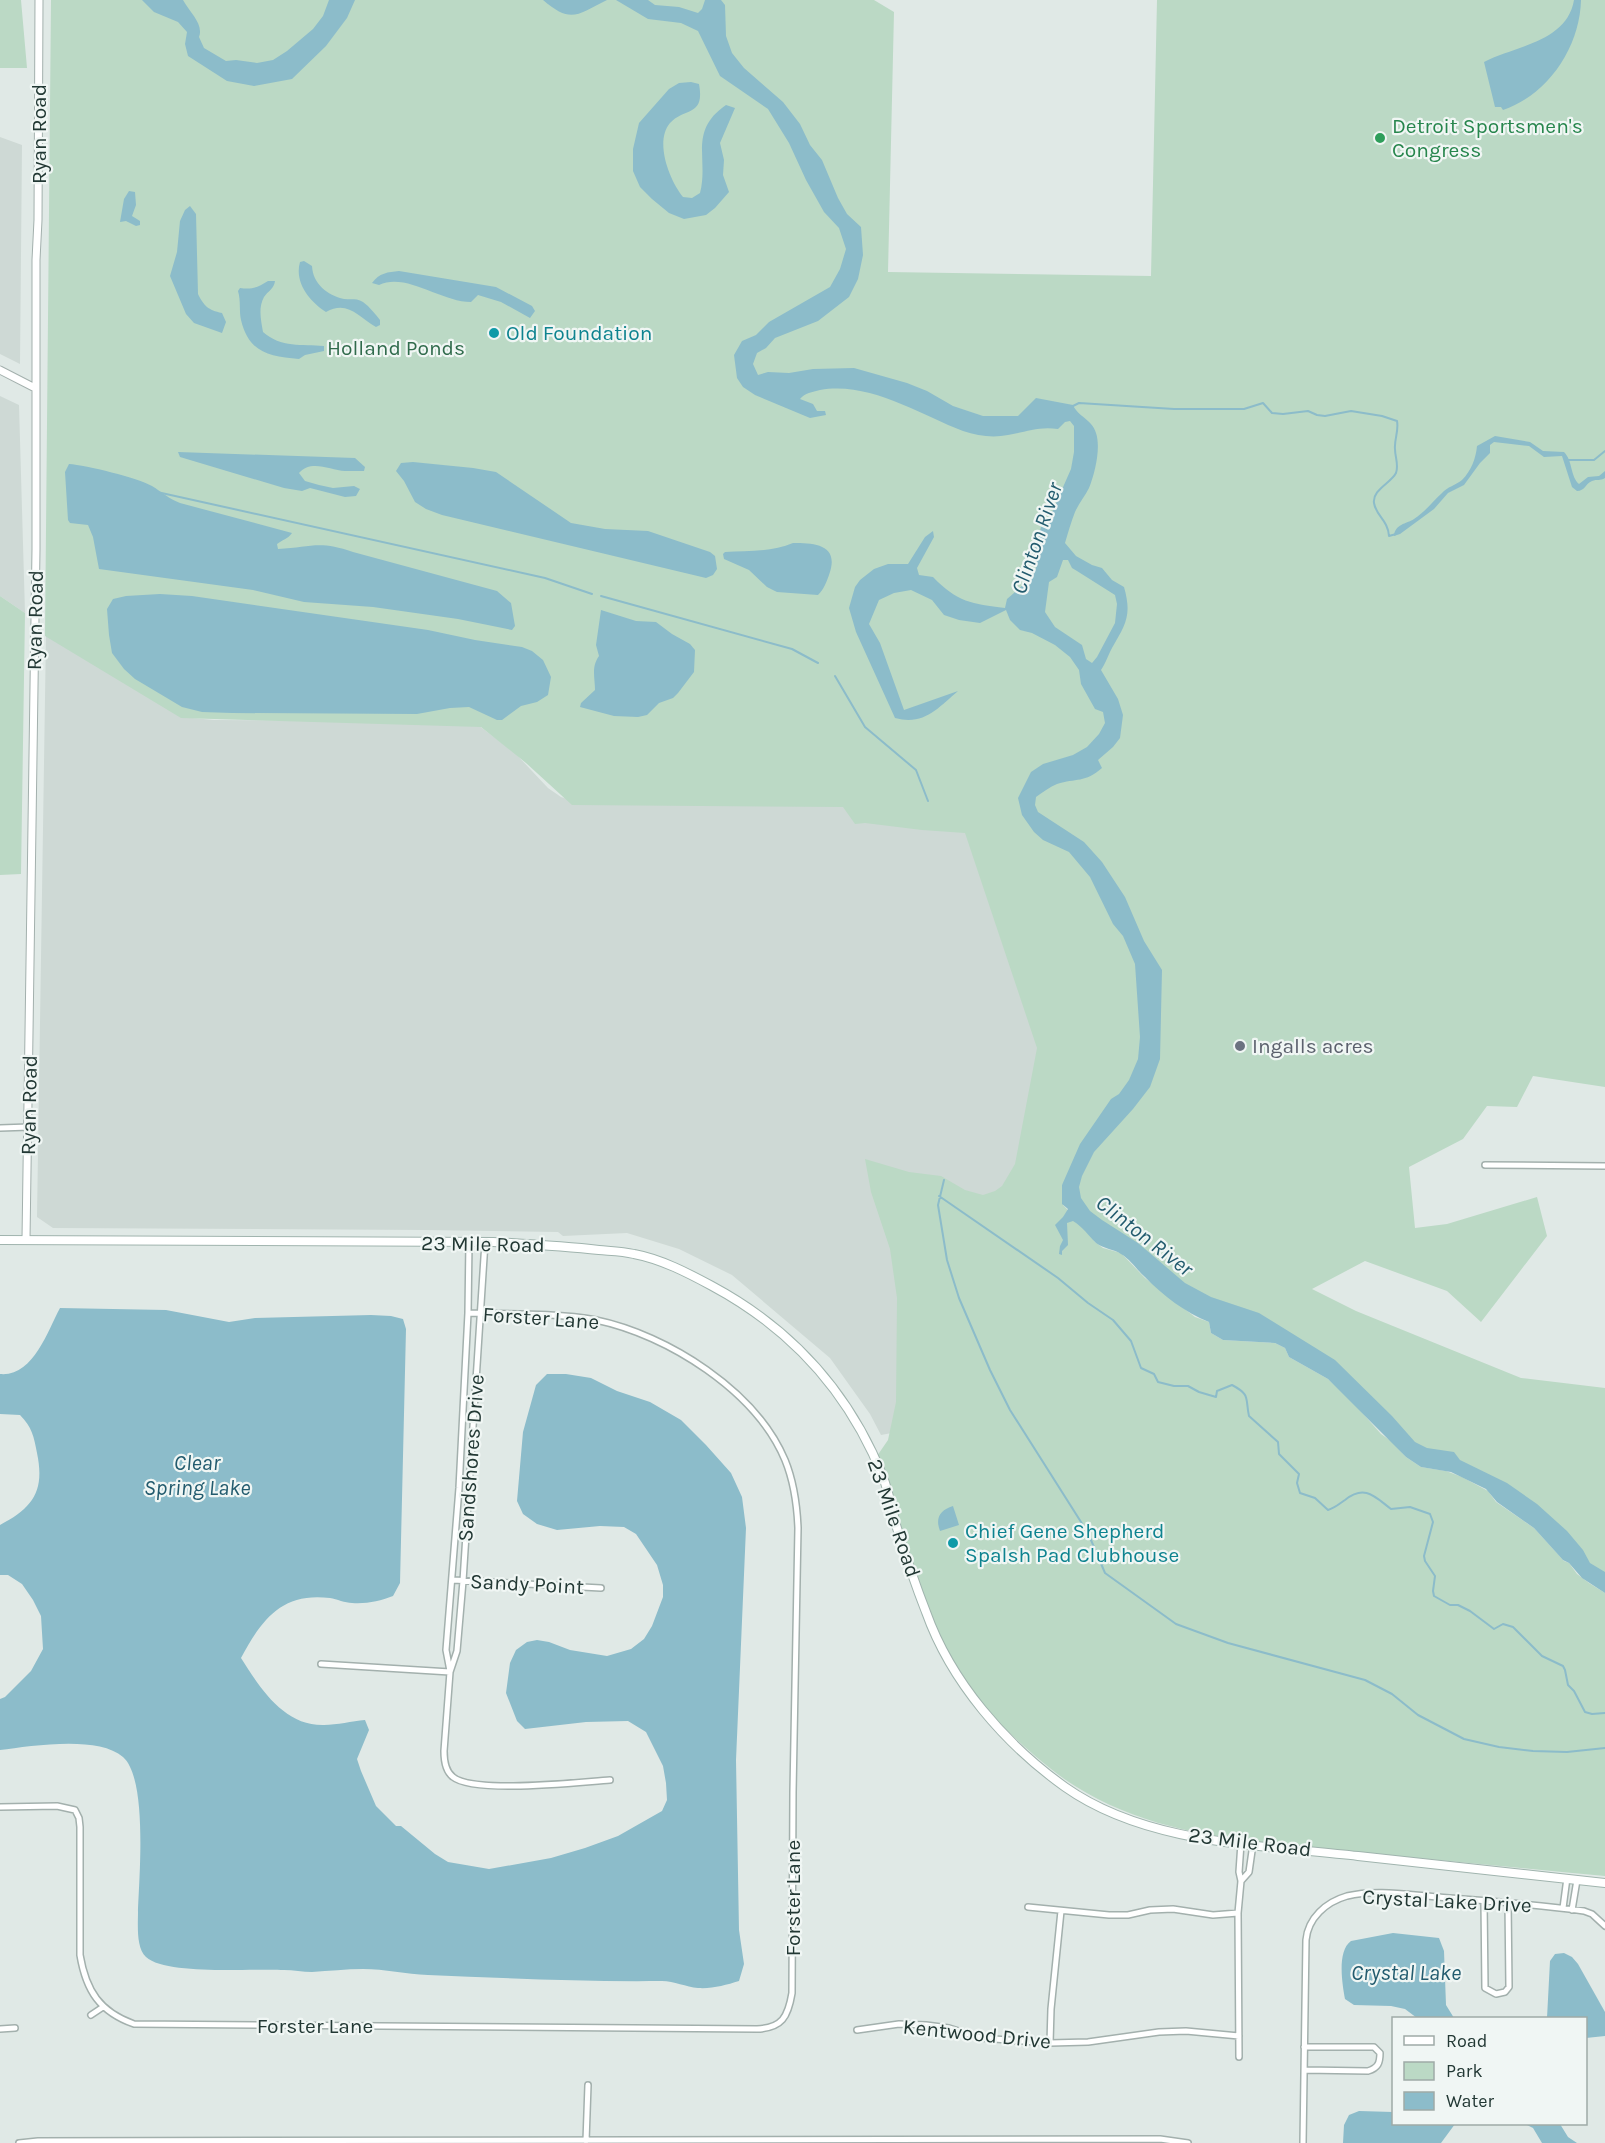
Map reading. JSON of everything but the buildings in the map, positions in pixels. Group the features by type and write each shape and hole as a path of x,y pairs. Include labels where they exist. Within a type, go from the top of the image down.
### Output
{"main road":[{"name":"23 Mile Road","path":"0,1240 485,1242 560,1246 634,1254 695,1276 760,1315 786,1335 831,1385 870,1447 884,1481 897,1528 927,1615 953,1667 968,1690 1002,1732 1066,1788 1111,1812 1160,1830 1241,1843 1605,1883"}],"street":[{"name":"Ryan Road","path":"26,1239 36,549 35,388 39,0"},
{"path":"0,370 35,388"},
{"path":"0,1128 29,1127"},
{"path":"1485,1165 1605,1166"},
{"name":"Sandshores Drive","path":"469,1242 468,1313 459,1493 446,1650 450,1672 444,1759 449,1773 466,1783 505,1785 610,1780"},
{"name":"Sandshores Drive","path":"450,1672 457,1651 463,1581 485,1242"},
{"name":"Forster Lane","path":"0,1807 67,1807 75,1810 79,1818 82,1971 103,2007 119,2019 134,2024 757,2029 770,2028 781,2022 789,2010 792,1993 798,1528 795,1491 786,1462 758,1417 735,1394 706,1369 657,1340 625,1328 585,1318 468,1313"},
{"path":"463,1406 474,1405"},
{"path":"459,1493 469,1493"},
{"name":"Sandy Point","path":"453,1580 601,1588"},
{"path":"321,1664 450,1672"},
{"path":"1239,2057 1238,1913 1241,1843"},
{"path":"1241,1881 1249,1872 1253,1844"},
{"name":"Crystal Lake Drive","path":"1563,1908 1567,1878"},
{"path":"1572,1910 1577,1880"},
{"name":"Crystal Lake Drive","path":"1303,2143 1307,1934 1312,1920 1324,1908 1348,1896 1375,1893 1563,1908 1590,1913 1605,1926"},
{"path":"1484,1900 1485,1988 1496,1994 1505,1992 1509,1987 1508,1902"},
{"path":"1028,1907 1109,1916 1173,1909 1213,1915 1238,1913"},
{"path":"1050,2043 1051,2009 1061,1911"},
{"path":"91,2015 103,2007"},
{"name":"Kentwood Drive","path":"857,2030 899,2024 927,2025 949,2028 981,2038 1050,2043 1088,2042 1160,2032 1186,2031 1239,2036"},
{"path":"0,2029 15,2028"},
{"path":"1304,2047 1374,2047 1380,2053 1380,2062 1376,2069 1368,2072 1304,2070"},
{"path":"586,2141 588,2085"},
{"path":"19,2143 38,2141 105,2143 807,2142 1160,2139 1188,2143"}],"shaded area":[{"path":"0,137 22,145 20,364 0,354"},
{"path":"0,396 19,405 25,613 0,596"},
{"path":"46,634 192,718 404,721 478,725 515,753 548,788 561,797 573,801 820,803 968,817 1052,939 1030,1246 891,1240 898,1291 897,1432 881,1435 870,1414 830,1358 732,1275 679,1249 627,1233 563,1236 558,1232 53,1228 37,1217"}],"green space":[{"path":"0,0 21,0 27,68 0,68"},
{"name":"Holland Ponds","path":"51,0 874,0 894,12 888,272 1151,276 1157,0 1605,0 1605,1087 1533,1076 1517,1107 1487,1106 1463,1139 1409,1167 1415,1228 1447,1224 1537,1197 1547,1236 1481,1322 1447,1291 1365,1261 1312,1289 1356,1311 1521,1378 1605,1388 1605,1581 1470,1472 1422,1455 1293,1343 1189,1301 1093,1223 1062,1184 1063,1205 1095,1242 1103,1248 1121,1253 1145,1278 1195,1317 1209,1322 1211,1333 1223,1340 1275,1343 1285,1348 1289,1357 1328,1379 1406,1457 1421,1467 1446,1471 1488,1491 1496,1502 1534,1528 1577,1574 1605,1593 1605,1876 1247,1841 1176,1828 1141,1817 1107,1804 1075,1786 1039,1759 983,1705 953,1660 915,1575 877,1456 888,1440 896,1402 897,1298 890,1249 871,1192 865,1159 909,1172 941,1176 965,1190 983,1195 1002,1186 1015,1164 1037,1048 965,833 865,823 855,824 843,807 572,805 526,763 481,727 181,718 45,636"},
{"path":"0,596 25,613 21,874 0,875"}],"water":[{"path":"142,0 183,0 198,23 199,37 204,48 226,61 257,63 273,60 313,29 323,16 329,0 355,0 347,18 326,46 292,79 254,86 227,81 188,56 185,44 187,32 178,22 154,12"},
{"path":"543,0 607,0 581,13 568,15"},
{"path":"616,0 648,0 655,5 679,7 698,13 705,0 721,0 725,5 726,36 732,53 744,68 783,102 800,124 810,145 822,160 847,214 861,227 863,255 858,279 849,297 818,321 775,338 766,348 757,353 753,364 758,375 768,372 789,373 813,369 854,368 907,383 953,406 983,416 1018,416 1036,398 1073,405 1091,424 1096,433 1097,461 1089,488 1075,512 1065,543 1076,556 1102,568 1112,580 1124,587 1127,605 1126,619 1101,670 1118,699 1123,715 1120,738 1098,760 1102,768 1096,773 1085,778 1057,784 1036,797 1035,805 1038,812 1084,842 1102,862 1125,897 1144,941 1162,970 1160,1059 1150,1087 1094,1152 1082,1176 1079,1187 1081,1198 1090,1211 1138,1243 1185,1283 1211,1297 1259,1313 1335,1360 1415,1442 1427,1448 1454,1452 1460,1460 1507,1483 1537,1504 1567,1531 1583,1550 1590,1563 1605,1572 1605,1593 1582,1578 1534,1528 1497,1502 1486,1489 1451,1472 1421,1467 1406,1457 1328,1379 1289,1357 1285,1348 1275,1343 1223,1340 1211,1333 1209,1322 1175,1303 1152,1284 1125,1256 1096,1243 1073,1221 1067,1223 1068,1245 1062,1251 1062,1255 1059,1254 1063,1240 1055,1225 1068,1209 1062,1204 1062,1185 1080,1144 1111,1099 1119,1094 1129,1080 1138,1059 1140,1037 1135,964 1123,936 1113,924 1090,877 1069,852 1043,840 1034,832 1022,815 1018,798 1031,772 1043,764 1073,755 1087,747 1105,723 1103,712 1095,709 1081,684 1079,670 1070,657 1055,645 1032,633 1020,630 1010,620 1006,610 980,623 959,620 944,615 932,600 911,590 894,593 879,600 869,624 880,643 904,710 958,691 930,714 914,720 895,718 856,632 849,608 855,587 860,580 874,569 888,564 908,564 925,537 933,531 934,537 917,568 919,575 933,577 958,597 983,605 1005,608 1007,599 1031,578 1036,569 1034,553 1041,527 1049,519 1071,469 1074,452 1074,426 1070,421 1065,422 1058,429 1039,429 1002,436 980,435 963,431 875,395 838,388 811,392 800,399 813,404 817,411 825,411 826,415 810,418 755,395 743,387 737,378 734,355 742,341 756,335 769,322 830,287 840,269 846,249 839,228 824,212 789,143 768,109 720,76 698,31 681,23 648,19","holes":["1063,560 1068,560 1072,568 1115,595 1117,604 1115,623 1092,663 1086,659 1082,645 1055,627 1045,612 1049,582 1057,577"]},
{"path":"1574,0 1581,0 1575,35 1558,67 1534,93 1519,103 1503,110 1501,107 1495,107 1484,62 1551,34 1569,14"},
{"path":"679,83 699,84 699,102 692,110 670,123 663,140 669,172 683,197 692,198 700,193 703,135 707,125 714,115 726,105 735,108 720,143 724,160 723,175 729,192 706,215 684,219 669,213 640,187 633,171 633,149 639,123 669,89"},
{"path":"129,191 135,192 136,205 132,216 140,221 140,225 136,226 126,221 120,222 124,199"},
{"path":"190,206 196,214 198,294 207,307 222,313 226,322 222,333 194,323 186,314 170,276 177,252 180,221 185,210"},
{"path":"304,261 312,266 315,278 322,288 338,297 363,302 380,320 380,325 376,327 347,309 334,309 326,312 320,308 301,284 300,262"},
{"path":"399,271 496,287 532,306 535,311 530,318 501,302 478,295 471,302 460,301 401,282 379,285 372,283 381,275"},
{"path":"268,281 275,281 261,305 263,332 284,343 324,346 324,351 305,355 299,359 288,358 262,351 249,340 241,320 238,291 240,288 255,288"},
{"path":"1495,436 1530,442 1543,451 1564,452 1579,484 1588,477 1599,476 1605,471 1605,478 1592,481 1582,490 1577,491 1572,487 1562,456 1544,457 1529,446 1494,442 1490,445 1490,453 1464,485 1448,493 1434,509 1394,536 1396,529 1414,519 1444,491 1462,480 1468,473 1476,455 1477,446"},
{"path":"178,452 355,458 365,467 364,471 345,471 315,466 299,473 305,481 319,485 333,488 354,486 360,489 356,496 345,497 310,488 302,491 284,488 180,457"},
{"path":"413,462 496,472 571,523 605,529 648,531 710,552 715,556 717,569 713,575 706,578 442,515 415,502 396,471 401,463"},
{"path":"69,464 136,479 180,503 292,533 277,544 278,549 316,545 332,546 497,591 511,603 515,626 512,630 458,619 373,607 304,602 253,590 99,569 93,537 88,525 70,523 68,520 65,472"},
{"path":"793,543 817,545 829,552 832,565 818,595 777,592 767,587 749,570 724,559 723,554 725,552 768,550"},
{"path":"160,594 192,596 428,630 522,647 532,651 543,660 551,677 548,695 537,702 521,706 502,720 497,720 469,707 417,714 232,713 202,712 182,707 135,679 112,653 107,609 113,599"},
{"path":"601,610 636,621 656,622 690,644 695,650 694,672 673,698 659,703 647,715 614,716 580,707 581,703 595,690 594,668 599,656 596,645"},
{"name":"Clear Spring Lake","path":"60,1308 166,1310 229,1322 255,1318 371,1315 403,1319 406,1329 400,1583 393,1596 373,1602 349,1603 330,1598 313,1597 286,1604 266,1620 241,1658 265,1693 285,1712 297,1719 310,1724 324,1725 365,1720 369,1730 357,1759 376,1806 396,1826 401,1826 448,1862 489,1869 551,1858 618,1836 662,1811 667,1800 663,1766 646,1732 628,1721 586,1722 525,1729 517,1721 506,1693 510,1663 516,1650 527,1642 537,1640 549,1642 570,1650 607,1656 631,1649 644,1639 652,1626 663,1597 663,1585 657,1565 636,1534 624,1527 600,1526 557,1530 537,1524 523,1514 517,1501 523,1432 536,1385 547,1374 591,1378 617,1391 650,1402 681,1420 731,1473 742,1497 746,1528 736,1760 739,1930 744,1964 739,1981 703,1988 662,1981 428,1975 371,1969 312,1972 212,1970 172,1967 146,1957 139,1942 138,1930 139,1807 131,1769 123,1757 112,1750 81,1744 0,1750 0,1699 5,1697 31,1671 43,1649 41,1616 33,1600 22,1584 8,1575 0,1575 0,1525 21,1512 34,1497 38,1488 39,1466 35,1442 27,1424 20,1415 0,1414 0,1374 12,1373 30,1361 38,1351"},
{"path":"953,1506 959,1525 940,1531 938,1518 945,1510"},
{"name":"Crystal Lake","path":"1393,1933 1439,1938 1444,1951 1446,2005 1453,2017 1416,2017 1405,2009 1391,2006 1354,2005 1345,1999 1342,1960 1351,1941"},
{"path":"1564,1953 1578,1964 1605,2012 1605,2036 1587,2038 1587,2017 1547,2017 1550,1961 1555,1954"},
{"path":"1359,2111 1392,2112 1392,2125 1454,2125 1441,2143 1343,2143 1344,2125 1349,2115"},
{"path":"1527,2125 1561,2125 1568,2137 1577,2143 1542,2143 1533,2128"}],"waterway":[{"path":"1071,407 1079,403 1174,409 1244,409 1263,403 1272,413 1308,411 1325,416 1351,411 1397,421 1395,446 1397,470 1394,477 1379,490 1374,498 1377,511 1387,526 1389,536 1396,534"},
{"path":"1567,460 1594,460 1605,451"},
{"path":"157,492 545,578 592,594"},
{"path":"601,596 792,649 818,663"},
{"path":"835,676 865,727 916,770 928,801"},
{"path":"944,1180 938,1205 947,1260 959,1298 1010,1410 1088,1533 1105,1573 1176,1624 1228,1643 1365,1680 1392,1694 1418,1715 1464,1739 1499,1747 1533,1751 1567,1752 1605,1748"},
{"path":"939,1196 1058,1278 1113,1320 1131,1341 1141,1368 1154,1374 1158,1382 1174,1386 1188,1386 1216,1397 1217,1391 1232,1385 1245,1394 1249,1416 1278,1442 1279,1454 1299,1474 1297,1483 1300,1493 1315,1498 1328,1510 1352,1495 1364,1493 1375,1497 1391,1509 1410,1507 1430,1514 1433,1522 1424,1556 1435,1576 1434,1596 1450,1605 1458,1605 1470,1611 1494,1629 1503,1624 1513,1627 1542,1656 1563,1666 1568,1685 1574,1691 1585,1712 1605,1713"}],"place":[{"name":"Detroit Sportsmen's Congress","path":"1380,138"},
{"name":"Old Foundation","path":"494,333"},
{"name":"Ingalls acres","path":"1240,1046"},
{"name":"Chief Gene Shepherd Spalsh Pad Clubhouse","path":"953,1543"}],"water label":[{"name":"Clinton River","path":"1036,538"},
{"name":"Clinton River","path":"1145,1235"}]}
